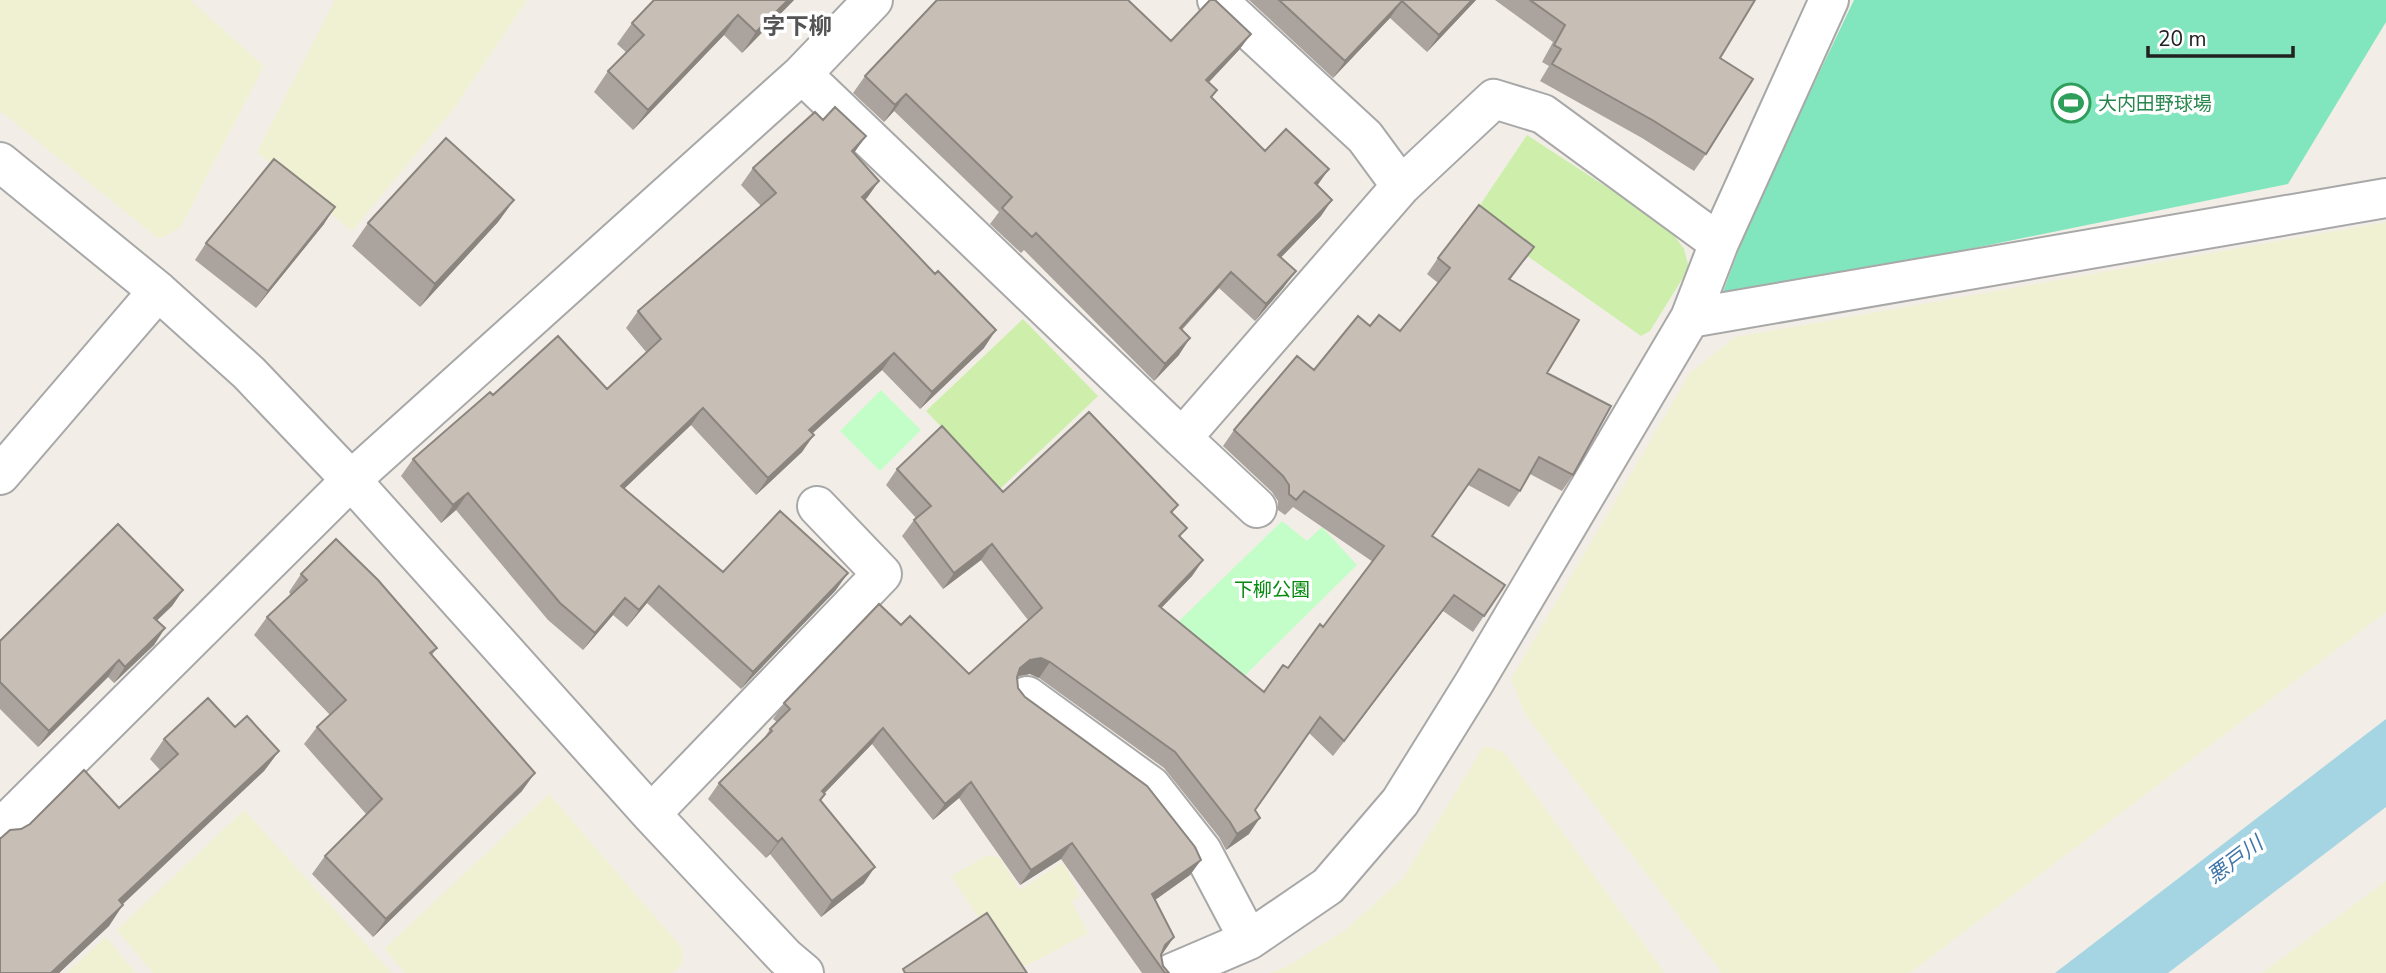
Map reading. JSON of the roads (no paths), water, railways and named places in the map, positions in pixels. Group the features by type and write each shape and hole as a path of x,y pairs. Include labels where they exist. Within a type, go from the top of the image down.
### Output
{"street":[{"path":"0,829 351,480 802,74 873,0"},
{"path":"1217,0 1365,137 1401,186"},
{"path":"1171,973 1248,940 1328,886 1400,802 1474,683 1690,318 1718,243 1829,0"},
{"path":"802,74 1257,508"},
{"path":"1182,438 1401,186 1494,99 1543,114 1718,243"},
{"path":"0,162 158,291 249,373 351,480 651,814 785,957 804,973"},
{"path":"1690,318 2386,198"},
{"path":"0,475 158,291"},
{"path":"651,814 882,574 817,506"},
{"path":"1027,696 1151,786 1202,851 1248,940"}],"water":[{"name":"悪戸川","path":"2386,719 2386,807 2168,973 2055,973"}],"place":[{"name":"大内田野球場","path":"2071,103"}],"district":[{"name":"字下柳","path":"797,26"}],"park label":[{"name":"下柳公園","path":"1272,589"}]}
